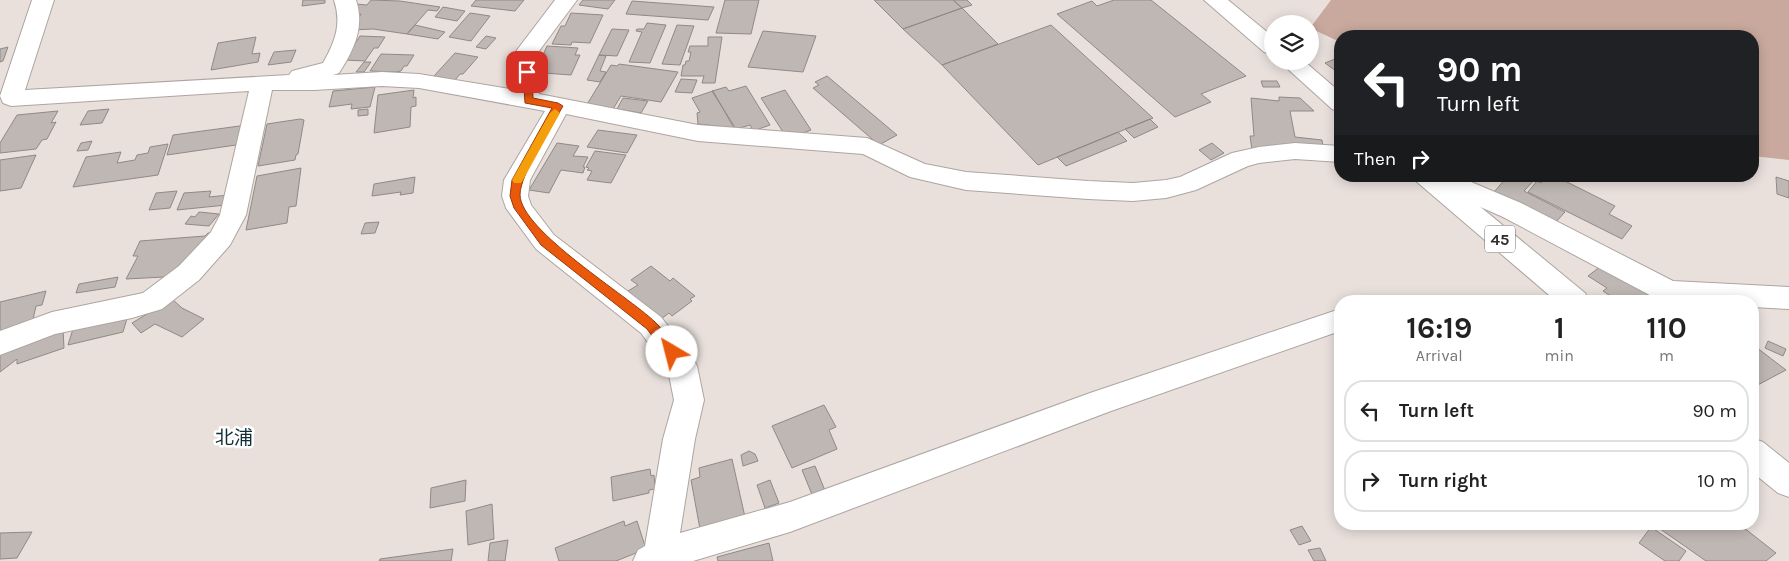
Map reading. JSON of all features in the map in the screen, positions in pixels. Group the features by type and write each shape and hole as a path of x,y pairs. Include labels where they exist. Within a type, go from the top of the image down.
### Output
{"street":[{"path":"43,0 5,107 270,83 314,83 382,78 419,81 698,133 868,146 919,171 966,181 1133,192 1166,189 1187,184 1241,159 1259,155 1295,151 1334,154"},
{"path":"270,83 331,68 348,38 348,8 345,0"},
{"path":"528,101 525,55 566,0"},
{"path":"1214,0 1264,41"},
{"path":"1300,70 1334,99"},
{"path":"0,343 52,323 132,307 152,301 189,273 221,238 232,215 270,83"},
{"path":"558,106 517,180 515,196 519,208 545,242 651,325 682,366 689,400 679,439 655,558 790,517 1101,402 1334,322"},
{"name":"45","path":"1433,182 1568,295"},
{"path":"1447,182 1512,210 1669,292 1729,295"},
{"path":"1759,296 1789,298"},
{"path":"1759,458 1789,483"}],"shaded area":[{"path":"1331,0 1789,0 1789,160 1759,157 1759,30 1334,30 1334,39 1319,32 1319,16"}],"building":[{"path":"303,0 325,0 325,3 302,6"},
{"path":"371,0 400,1 440,7 437,11 428,10 407,34 373,29 351,30 361,14 354,13 355,4 367,5"},
{"path":"476,0 524,0 515,11 471,6"},
{"path":"583,0 615,0 608,9 579,5"},
{"path":"725,0 759,0 751,34 716,33"},
{"path":"874,0 953,0 962,8 903,29"},
{"path":"953,0 967,0 972,5 962,8"},
{"path":"1114,0 1151,0 1246,76 1201,94 1211,102 1175,117 1057,14 1092,1 1097,6"},
{"path":"632,1 714,7 708,20 626,14"},
{"path":"443,7 465,11 457,21 435,17"},
{"path":"962,8 998,44 942,65 903,29"},
{"path":"470,13 490,16 471,41 449,37"},
{"path":"571,13 603,15 590,43 552,44 561,26 565,26"},
{"path":"647,23 666,25 650,63 629,62 642,32 636,31 637,29 644,29"},
{"path":"415,25 445,32 438,39 407,34"},
{"path":"677,25 694,26 680,65 662,64"},
{"path":"1051,25 1153,118 1038,165 942,65"},
{"path":"612,29 629,30 617,56 599,55"},
{"path":"763,31 816,36 803,72 748,67"},
{"path":"360,36 385,37 378,48 374,48 365,61 344,60"},
{"path":"486,36 496,38 486,49 476,47"},
{"path":"256,37 252,54 260,53 258,62 211,70 218,43"},
{"path":"708,37 722,37 715,83 702,83 704,76 681,76 683,65 685,65 686,61 689,61 691,52 688,52 690,46 708,46"},
{"path":"547,46 578,48 575,55 580,55 571,75 544,73 546,69 542,68 544,64 539,64"},
{"path":"8,47 3,61 0,62 0,49"},
{"path":"296,50 291,62 268,65 274,52"},
{"path":"455,53 478,57 455,80 434,76"},
{"path":"381,54 414,55 407,66 404,66 401,71 370,71"},
{"path":"599,55 606,56 600,71 606,72 600,82 587,80"},
{"path":"1334,59 1334,70 1325,63"},
{"path":"364,62 371,62 364,72 356,72"},
{"path":"619,64 678,72 661,102 621,96 613,109 586,106 611,65 617,66"},
{"path":"827,76 897,135 879,145 813,88 819,85 815,82"},
{"path":"681,79 697,80 692,93 675,92"},
{"path":"1261,81 1277,81 1280,87 1263,87"},
{"path":"746,86 770,125 753,131 750,125 736,129 712,91 726,87 729,91"},
{"path":"375,87 370,107 351,109 352,104 329,107 333,91"},
{"path":"414,90 413,98 416,97 416,106 411,107 410,127 374,133 378,95"},
{"path":"785,90 811,130 797,135 785,135 761,98"},
{"path":"713,91 734,128 698,124 697,113 700,112 692,98"},
{"path":"1279,97 1300,98 1314,111 1290,111 1295,137 1322,140 1323,147 1252,150 1250,136 1254,136 1251,98 1279,101"},
{"path":"623,98 648,101 641,113 617,109"},
{"path":"109,109 102,123 80,125 88,111"},
{"path":"368,109 368,115 358,116 358,110"},
{"path":"58,111 51,123 56,122 47,139 42,140 36,149 0,153 0,143 17,115"},
{"path":"1150,119 1158,127 1134,138 1125,129"},
{"path":"304,120 298,154 295,160 258,166 267,124"},
{"path":"247,125 243,144 167,155 173,135"},
{"path":"598,130 637,135 627,153 587,147"},
{"path":"1118,132 1127,141 1066,166 1057,157"},
{"path":"92,141 88,150 77,151 81,143"},
{"path":"557,143 579,146 573,156 588,157 583,167 585,167 583,173 561,170 549,193 529,190"},
{"path":"1212,143 1224,153 1211,160 1199,150"},
{"path":"168,144 158,175 73,187 86,157 121,152 117,163 135,160 137,155 148,153 150,147"},
{"path":"595,151 626,155 611,183 587,180 592,171 587,170 589,168 586,167"},
{"path":"36,155 21,188 0,191 0,160"},
{"path":"301,168 296,206 289,207 287,223 246,230 257,176"},
{"path":"415,177 413,193 400,195 401,192 372,196 374,184"},
{"path":"1776,177 1789,181 1789,198 1777,194"},
{"path":"1503,182 1532,182 1524,191 1565,212 1555,223 1494,192"},
{"path":"1536,182 1567,182 1615,206 1609,214 1632,226 1622,239 1528,192"},
{"path":"177,191 170,208 149,210 156,193"},
{"path":"211,191 209,197 229,195 226,205 177,210 184,193"},
{"path":"199,212 219,214 209,226 185,224 191,216 195,217"},
{"path":"379,222 375,233 361,234 365,223"},
{"path":"208,233 216,233 172,285 164,277 126,279 138,256 133,256 140,241 205,236"},
{"path":"651,266 670,281 673,278 695,296 690,299 692,301 672,316 669,313 661,319 628,291 638,285 631,280"},
{"path":"1601,266 1649,292 1647,295 1609,295 1603,291 1607,288 1588,276"},
{"path":"118,277 115,287 76,293 79,284"},
{"path":"46,291 42,305 36,306 32,324 0,331 0,302"},
{"path":"172,299 182,308 204,319 182,337 155,324 141,333 132,323"},
{"path":"128,315 123,332 68,345 73,329"},
{"path":"63,329 64,348 17,364 17,359 0,372 0,354"},
{"path":"1768,341 1786,349 1783,356 1765,348"},
{"path":"1759,349 1786,370 1759,384"},
{"path":"824,405 836,427 829,430 837,449 792,468 772,426"},
{"path":"749,451 755,454 758,461 743,466 741,455"},
{"path":"732,459 745,517 700,529 691,480 700,477 699,468"},
{"path":"815,466 826,493 813,497 802,470"},
{"path":"650,469 651,476 654,475 655,489 649,490 649,493 613,501 611,477"},
{"path":"466,480 465,501 430,508 431,488"},
{"path":"770,480 779,503 765,508 757,485"},
{"path":"492,504 494,539 468,545 466,511"},
{"path":"624,521 625,526 637,521 646,549 616,561 559,561 555,548"},
{"path":"1302,526 1311,541 1299,545 1290,530"},
{"path":"1649,530 1655,530 1686,551 1679,561 1665,561 1639,543"},
{"path":"1662,530 1747,530 1776,553 1766,561 1706,561"},
{"path":"32,532 17,558 0,559 0,533"},
{"path":"508,540 505,561 488,561 490,543"},
{"path":"769,543 773,561 718,561 717,557"},
{"path":"1320,548 1326,561 1314,561 1308,550"},
{"path":"453,549 451,561 379,561 380,559"}],"slow traffic":[{"path":"517,180 555,113"}],"district":[{"name":"北浦","path":"234,437"}],"route":[{"path":"527,72 528,101 558,106 517,180 515,196 519,208 545,242 651,325 672,352"}]}
